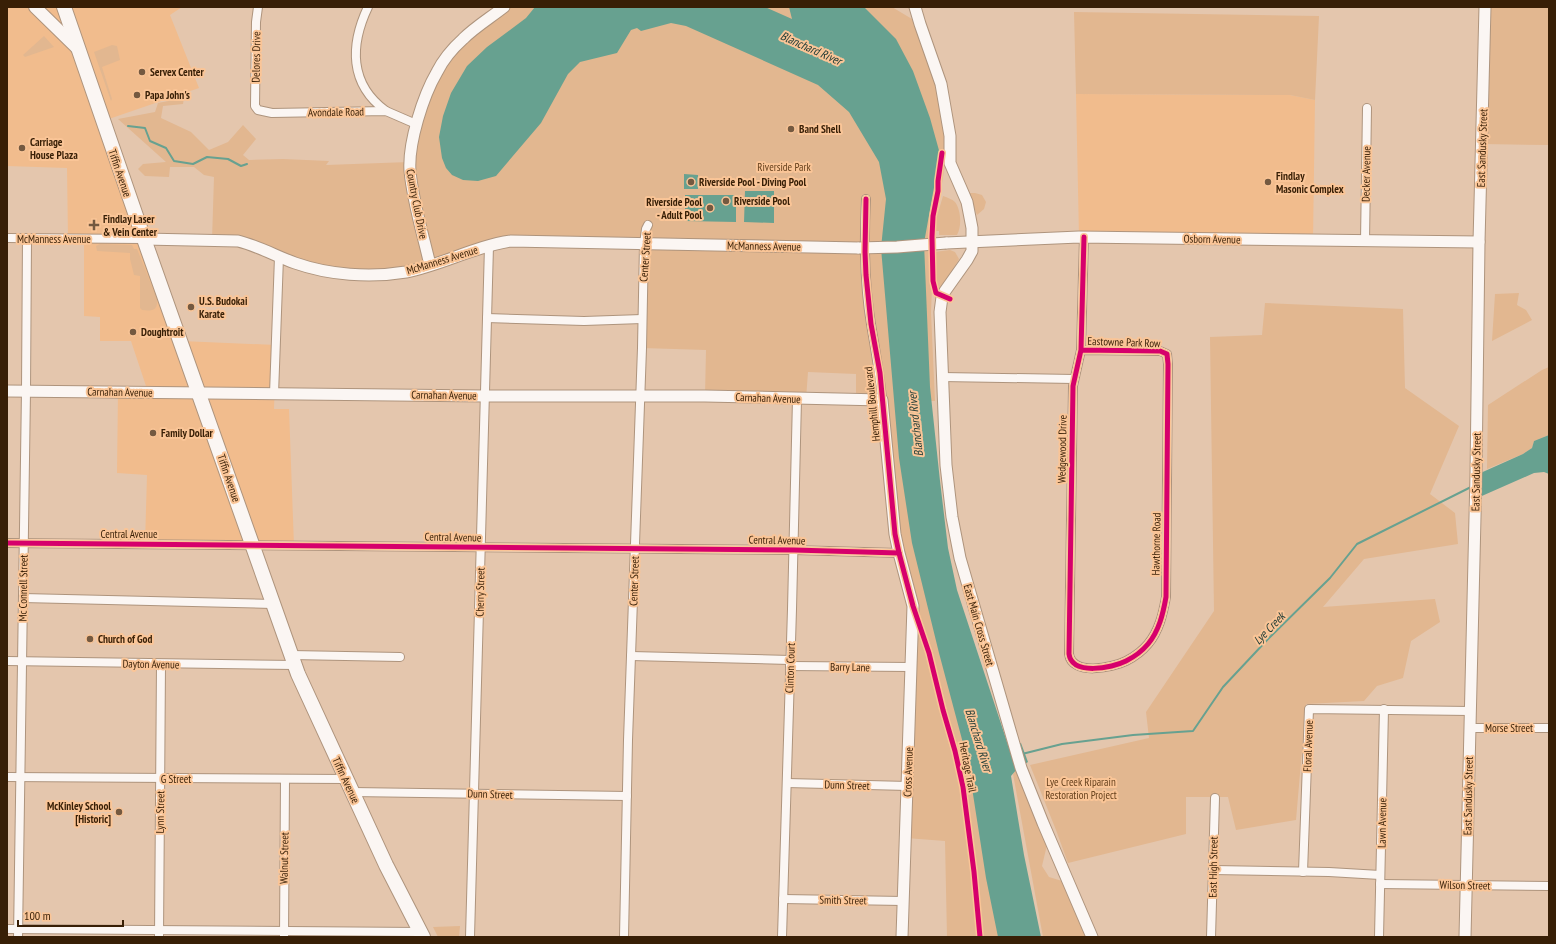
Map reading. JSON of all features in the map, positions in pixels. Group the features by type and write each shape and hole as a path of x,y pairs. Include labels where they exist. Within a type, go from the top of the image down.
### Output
{"highway":[{"name":"Tiffin Avenue","path":"64,7 144,240 293,660 310,703 386,865 421,934"}],"main road":[{"path":"35,7 78,49"},
{"name":"Country Club Drive","path":"430,265 415,204 410,170 411,147 416,124 430,87 446,58 463,38 504,7"},
{"name":"East Main Cross Street","path":"915,7 941,84 950,136 950,163 969,207 972,223 972,251 942,297 940,312 946,471 956,538 1013,742 1043,823 1092,937"},
{"name":"East Sandusky Street","path":"1465,937 1485,7"},
{"name":"Osborn Avenue","path":"946,243 1084,237 1479,242"},
{"name":"McManness Avenue","path":"144,240 238,242 248,244 279,257 312,268 354,275 396,273 430,265 489,246 511,241 859,248 946,243"},
{"name":"Carnahan Avenue","path":"7,391 485,396 705,396 882,400"},
{"name":"Hemphill Boulevard","path":"882,400 891,500 898,553 913,606"},
{"name":"Cross Avenue","path":"902,937 913,606"}],"street":[{"name":"Delores Drive","path":"255,106 256,22 258,7"},
{"path":"368,7 364,15 357,41 355,57 357,72 361,82 370,95 386,111"},
{"name":"Avondale Road","path":"255,106 260,111 272,113 386,111 394,116 416,124"},
{"name":"Decker Avenue","path":"1365,241 1367,108"},
{"name":"Hemphill Boulevard","path":"866,199 866,275 871,324 880,374 882,400"},
{"name":"Center Street","path":"624,937 644,244 648,225"},
{"name":"Wedgewood Drive","path":"1071,662 1070,639 1074,379 1081,350 1084,237"},
{"name":"McManness Avenue","path":"7,238 144,240"},
{"name":"Mc Connell Street","path":"18,933 27,239"},
{"name":"Cherry Street","path":"470,937 489,246"},
{"path":"274,394 279,257"},
{"path":"487,318 584,322 642,319"},
{"name":"Eastowne Park Row","path":"1081,350 1160,351 1167,354"},
{"name":"Hawthorne Road","path":"1071,662 1078,667 1083,668 1119,664 1128,660 1139,652 1154,637 1158,628 1166,598 1167,354"},
{"path":"942,377 1074,379"},
{"name":"Clinton Court","path":"782,937 794,550 797,399"},
{"name":"Central Avenue","path":"7,543 794,550 898,553"},
{"path":"23,598 272,604"},
{"name":"Barry Lane","path":"631,656 910,667"},
{"name":"Dayton Avenue","path":"7,661 161,664 400,657"},
{"name":"Lynn Street","path":"159,933 161,664"},
{"name":"Floral Avenue","path":"1303,872 1309,709 1470,710"},
{"name":"Lawn Avenue","path":"1379,937 1384,709"},
{"name":"Morse Street","path":"1470,728 1549,728"},
{"name":"G Street","path":"7,777 346,779"},
{"name":"Walnut Street","path":"284,934 285,779"},
{"name":"Dunn Street","path":"787,783 908,786"},
{"name":"Dunn Street","path":"352,792 627,796"},
{"name":"East High Street","path":"1211,937 1215,798"},
{"path":"1213,870 1380,875"},
{"name":"Wilson Street","path":"1380,884 1549,886"},
{"name":"Smith Street","path":"783,898 903,901"},
{"path":"7,929 18,933 421,934"}],"shaded area":[{"path":"7,7 182,7 170,15 199,88 103,121 181,341 276,345 274,409 289,409 294,546 145,544 147,475 117,473 118,392 148,392 131,341 100,341 100,317 84,316 84,239 68,238 67,168 7,166"},
{"path":"1076,94 1290,95 1315,100 1313,240 1079,237"}],"green space":[{"name":"Riverside Park","path":"504,7 892,7 912,19 936,84 945,136 945,164 937,216 943,196 955,202 960,214 959,231 957,235 939,235 939,231 935,231 931,313 935,401 913,401 1019,937 947,937 945,841 906,838 913,606 899,553 882,400 856,399 856,374 808,372 806,399 705,396 706,350 642,348 644,244 511,241 430,265 338,273 248,244 212,240 214,177 204,175 194,167 170,167 169,177 145,176 138,169 143,164 166,162 118,119 155,112 158,103 184,98 183,104 163,106 161,118 191,132 209,150 228,142 243,125 256,139 243,155 249,160 283,159 329,161 326,165 409,162 437,72"},
{"path":"1485,7 1549,7 1549,145 1482,144"},
{"path":"1074,12 1319,16 1315,100 1290,95 1076,94"},
{"path":"44,36 54,47 25,57 23,55"},
{"path":"112,45 117,46 120,60 102,67 112,99 111,101 94,52"},
{"path":"969,193 982,195 986,202 984,209 977,215"},
{"path":"100,244 132,245 134,249 137,249 157,299 154,309 142,310 140,308 140,276 134,275 130,253 97,251 96,246"},
{"path":"950,250 955,252 959,259 942,289 939,290 936,288 934,252"},
{"path":"1519,293 1517,305 1526,310 1532,320 1492,341 1495,294"},
{"name":"Lye Creek Riparain Restoration Project","path":"1265,303 1403,309 1405,388 1459,426 1430,494 1455,513 1458,544 1364,559 1323,607 1435,599 1440,622 1411,641 1403,678 1377,686 1364,701 1306,704 1296,820 1236,830 1228,797 1186,797 1186,834 1068,863 1030,765 1149,738 1146,712 1214,611 1210,337 1262,335"},
{"path":"1549,367 1549,435 1534,441 1532,448 1523,454 1487,469 1488,405"},
{"path":"1017,769 1047,845 1042,866 1049,877 1062,881 1066,887 1087,937 1043,937 1013,774"},
{"path":"460,926 459,937 438,937 433,927"}],"water":[{"name":"Blanchard River","path":"535,7 765,7 792,19 789,7 864,7 896,39 913,71 930,118 940,154 924,243 930,387 948,548 957,590 1008,745 1021,743 1028,762 1017,769 1011,776 1024,855 1041,937 998,937 986,878 968,762 912,543 899,458 881,248 886,199 879,162 849,112 818,85 686,26 671,23 641,31 637,28 631,30 617,53 580,62 568,74 541,123 496,176 478,181 463,180 452,175 446,168 442,158 439,137 443,116 451,93 467,66 487,47 526,18"},
{"name":"Riverside Pool - Diving Pool","path":"684,174 698,175 698,189 684,189"},
{"path":"745,191 774,191 774,223 744,222"},
{"name":"Riverside Pool - Adult Pool","path":"685,195 736,195 736,222 685,221"},
{"path":"1549,435 1549,474 1544,472 1534,473 1475,499 1476,475 1523,454 1532,448 1534,441"}],"waterway":[{"path":"128,126 145,128 150,141 166,148 174,161 193,164 207,157 228,159 241,166 247,164"},
{"name":"Lye Creek","path":"1022,754 1062,744 1133,735 1193,731 1223,687 1268,639 1330,578 1357,544 1471,487"}],"cycle path":[{"path":"942,153 938,191 933,216 933,281 936,293 950,299"},
{"name":"Heritage Trail","path":"866,199 866,275 871,324 880,373 895,534 913,606 929,653 963,787 974,872 980,937"},
{"path":"1081,350 1160,351 1167,354 1168,364 1166,597 1160,622 1155,634 1148,644 1141,651 1120,664 1103,668 1085,668 1077,665 1072,661 1069,654 1073,386 1081,350 1084,237"},
{"path":"7,543 794,550 899,553"}],"place":[{"name":"Servex Center","path":"142,72"},
{"name":"Papa John's","path":"137,95"},
{"name":"Band Shell","path":"791,129"},
{"name":"Carriage House Plaza","path":"22,148"},
{"name":"Riverside Pool - Diving Pool","path":"691,182"},
{"name":"Findlay Masonic Complex","path":"1268,182"},
{"name":"Riverside Pool","path":"726,201"},
{"name":"Riverside Pool - Adult Pool","path":"710,208"},
{"name":"Findlay Laser & Vein Center","path":"94,225"},
{"name":"U.S. Budokai Karate","path":"191,307"},
{"name":"Doughtroit","path":"133,332"},
{"name":"Family Dollar","path":"153,433"},
{"name":"Church of God","path":"90,639"},
{"name":"McKinley School [Historic]","path":"119,812"}]}
